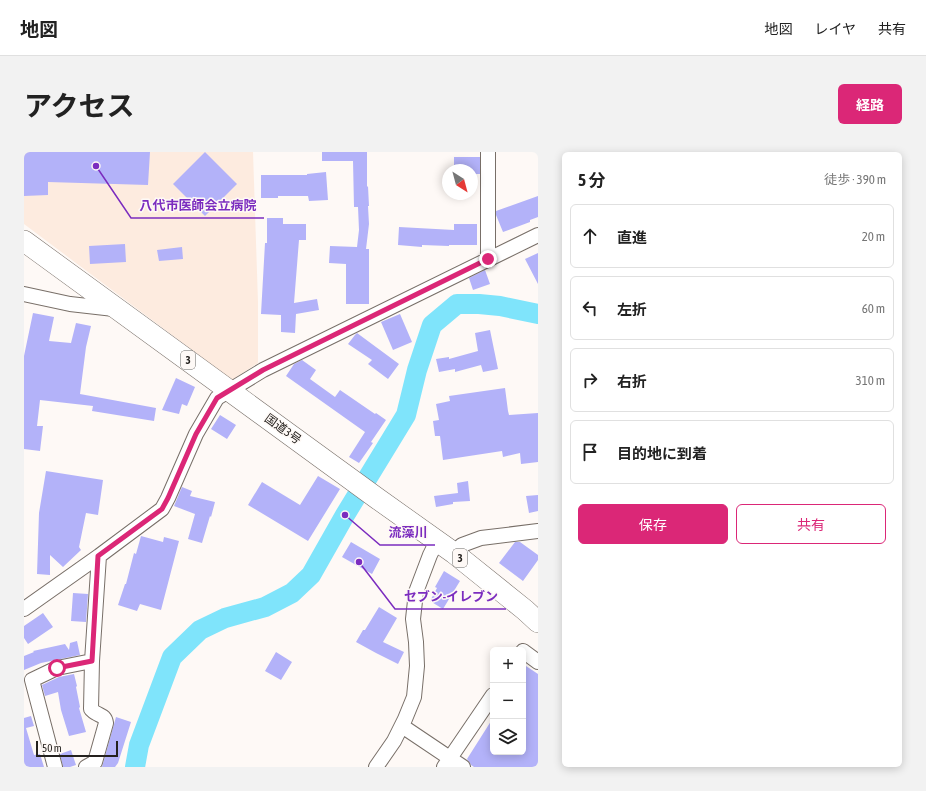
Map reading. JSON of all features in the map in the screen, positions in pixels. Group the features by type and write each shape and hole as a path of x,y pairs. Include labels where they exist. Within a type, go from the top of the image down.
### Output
{"highway":[{"name":"国道3号","path":"24,241 454,553 538,622"}],"street":[{"path":"488,152 488,259"},
{"path":"24,608 162,509 196,434 217,398 263,370 538,234"},
{"path":"24,294 70,304 118,309"},
{"path":"454,553 462,545 481,538 538,531"},
{"path":"376,767 394,741 414,697 417,666 413,620 416,592 437,541"},
{"path":"86,767 95,762 106,723 102,716 95,713 91,708 98,556"},
{"path":"526,653 538,662"},
{"path":"55,767 32,680 57,668 92,661"},
{"path":"447,763 490,699"},
{"path":"402,726 447,763 463,767"}],"shaded area":[{"path":"24,152 253,152 258,302 258,363 232,380 24,224"}],"building":[{"path":"24,152 150,152 148,185 48,182 48,195 24,196"},
{"path":"205,152 237,184 205,216 173,184"},
{"path":"322,152 367,152 369,224 366,249 369,249 369,304 346,304 346,264 329,263 330,246 357,247 359,230 358,207 354,207 353,161 322,161"},
{"path":"454,157 480,157 480,174 478,174 478,164 454,164"},
{"path":"326,172 328,200 309,201 308,196 278,196 278,198 261,198 261,175 307,175"},
{"path":"538,196 538,217 530,220 530,222 503,232 496,215 496,211"},
{"path":"267,218 283,218 283,224 306,224 306,240 299,240 294,303 317,299 319,310 296,314 295,333 281,332 281,315 261,314 265,243 267,243"},
{"path":"454,224 477,224 477,245 422,245 422,247 398,245 399,227 454,230"},
{"path":"125,244 126,262 90,264 89,246"},
{"path":"182,247 183,259 159,261 157,250"},
{"path":"538,253 538,284 525,259"},
{"path":"485,270 490,284 473,290 469,278"},
{"path":"33,313 54,317 49,341 71,343 76,323 91,326 86,347 80,394 156,408 154,421 92,411 93,406 40,400 37,426 43,426 40,451 24,449 24,356"},
{"path":"400,314 412,342 393,350 381,322"},
{"path":"490,330 498,369 483,372 481,365 455,372 455,369 439,372 436,359 449,357 449,359 478,351 475,333"},
{"path":"357,333 399,364 388,379 368,364 372,360 348,344"},
{"path":"302,360 316,370 310,379 335,397 340,390 386,420 371,442 373,443 359,463 349,457 365,432 286,376 294,364"},
{"path":"176,378 195,387 187,406 182,404 179,414 162,410"},
{"path":"505,388 509,415 538,413 538,462 521,464 520,453 503,457 502,451 443,460 440,436 435,436 433,421 439,420 436,404 450,401 449,396"},
{"path":"220,415 236,425 227,439 211,429"},
{"path":"46,471 103,480 98,515 86,513 79,547 81,550 63,567 50,555 50,575 37,574 39,513"},
{"path":"318,476 340,489 308,541 248,505 262,482 300,505"},
{"path":"468,481 470,501 453,502 453,504 436,507 434,496 458,493 457,483"},
{"path":"182,487 192,491 190,496 215,502 202,543 188,539 195,514 174,506"},
{"path":"538,495 538,511 529,513 526,496"},
{"path":"141,536 163,542 164,537 179,541 161,610 140,604 137,611 118,605 126,584 134,553 136,554"},
{"path":"351,542 380,559 372,574 342,557"},
{"path":"515,542 520,542 538,555 538,560 523,581 499,563"},
{"path":"444,571 460,581 443,609 430,601 437,588 435,587"},
{"path":"73,593 88,594 86,622 71,621"},
{"path":"379,607 397,618 383,642 404,652 398,664 356,642"},
{"path":"43,613 53,627 28,644 24,638 24,626"},
{"path":"77,641 80,655 41,663 24,670 24,656 34,652 33,651 65,644 69,650 70,643"},
{"path":"276,652 292,662 281,680 265,671"},
{"path":"526,666 538,674 538,767 474,767 467,759 490,723 490,755 526,755"},
{"path":"74,674 77,686 79,708 86,732 69,736 61,710 58,692 45,696 42,685 59,677"},
{"path":"31,716 34,726 26,728 34,755 40,754 44,767 24,767 24,718"},
{"path":"116,717 131,722 118,763 115,767 102,767"},
{"path":"71,750 76,765 63,767 60,754"}],"waterway":[{"path":"135,767 139,745 172,657 200,630 225,618 265,607 292,593 311,575 345,515 406,415 417,370 432,325 457,304 500,306 538,314"}],"place":[{"name":"八代市医師会立病院","path":"96,166"},
{"name":"流藻川","path":"345,515"},
{"name":"セブン-イレブン","path":"359,562"}],"route":[{"path":"57,668 92,661 98,556 162,509 196,434 217,398 263,370 488,259"}]}
